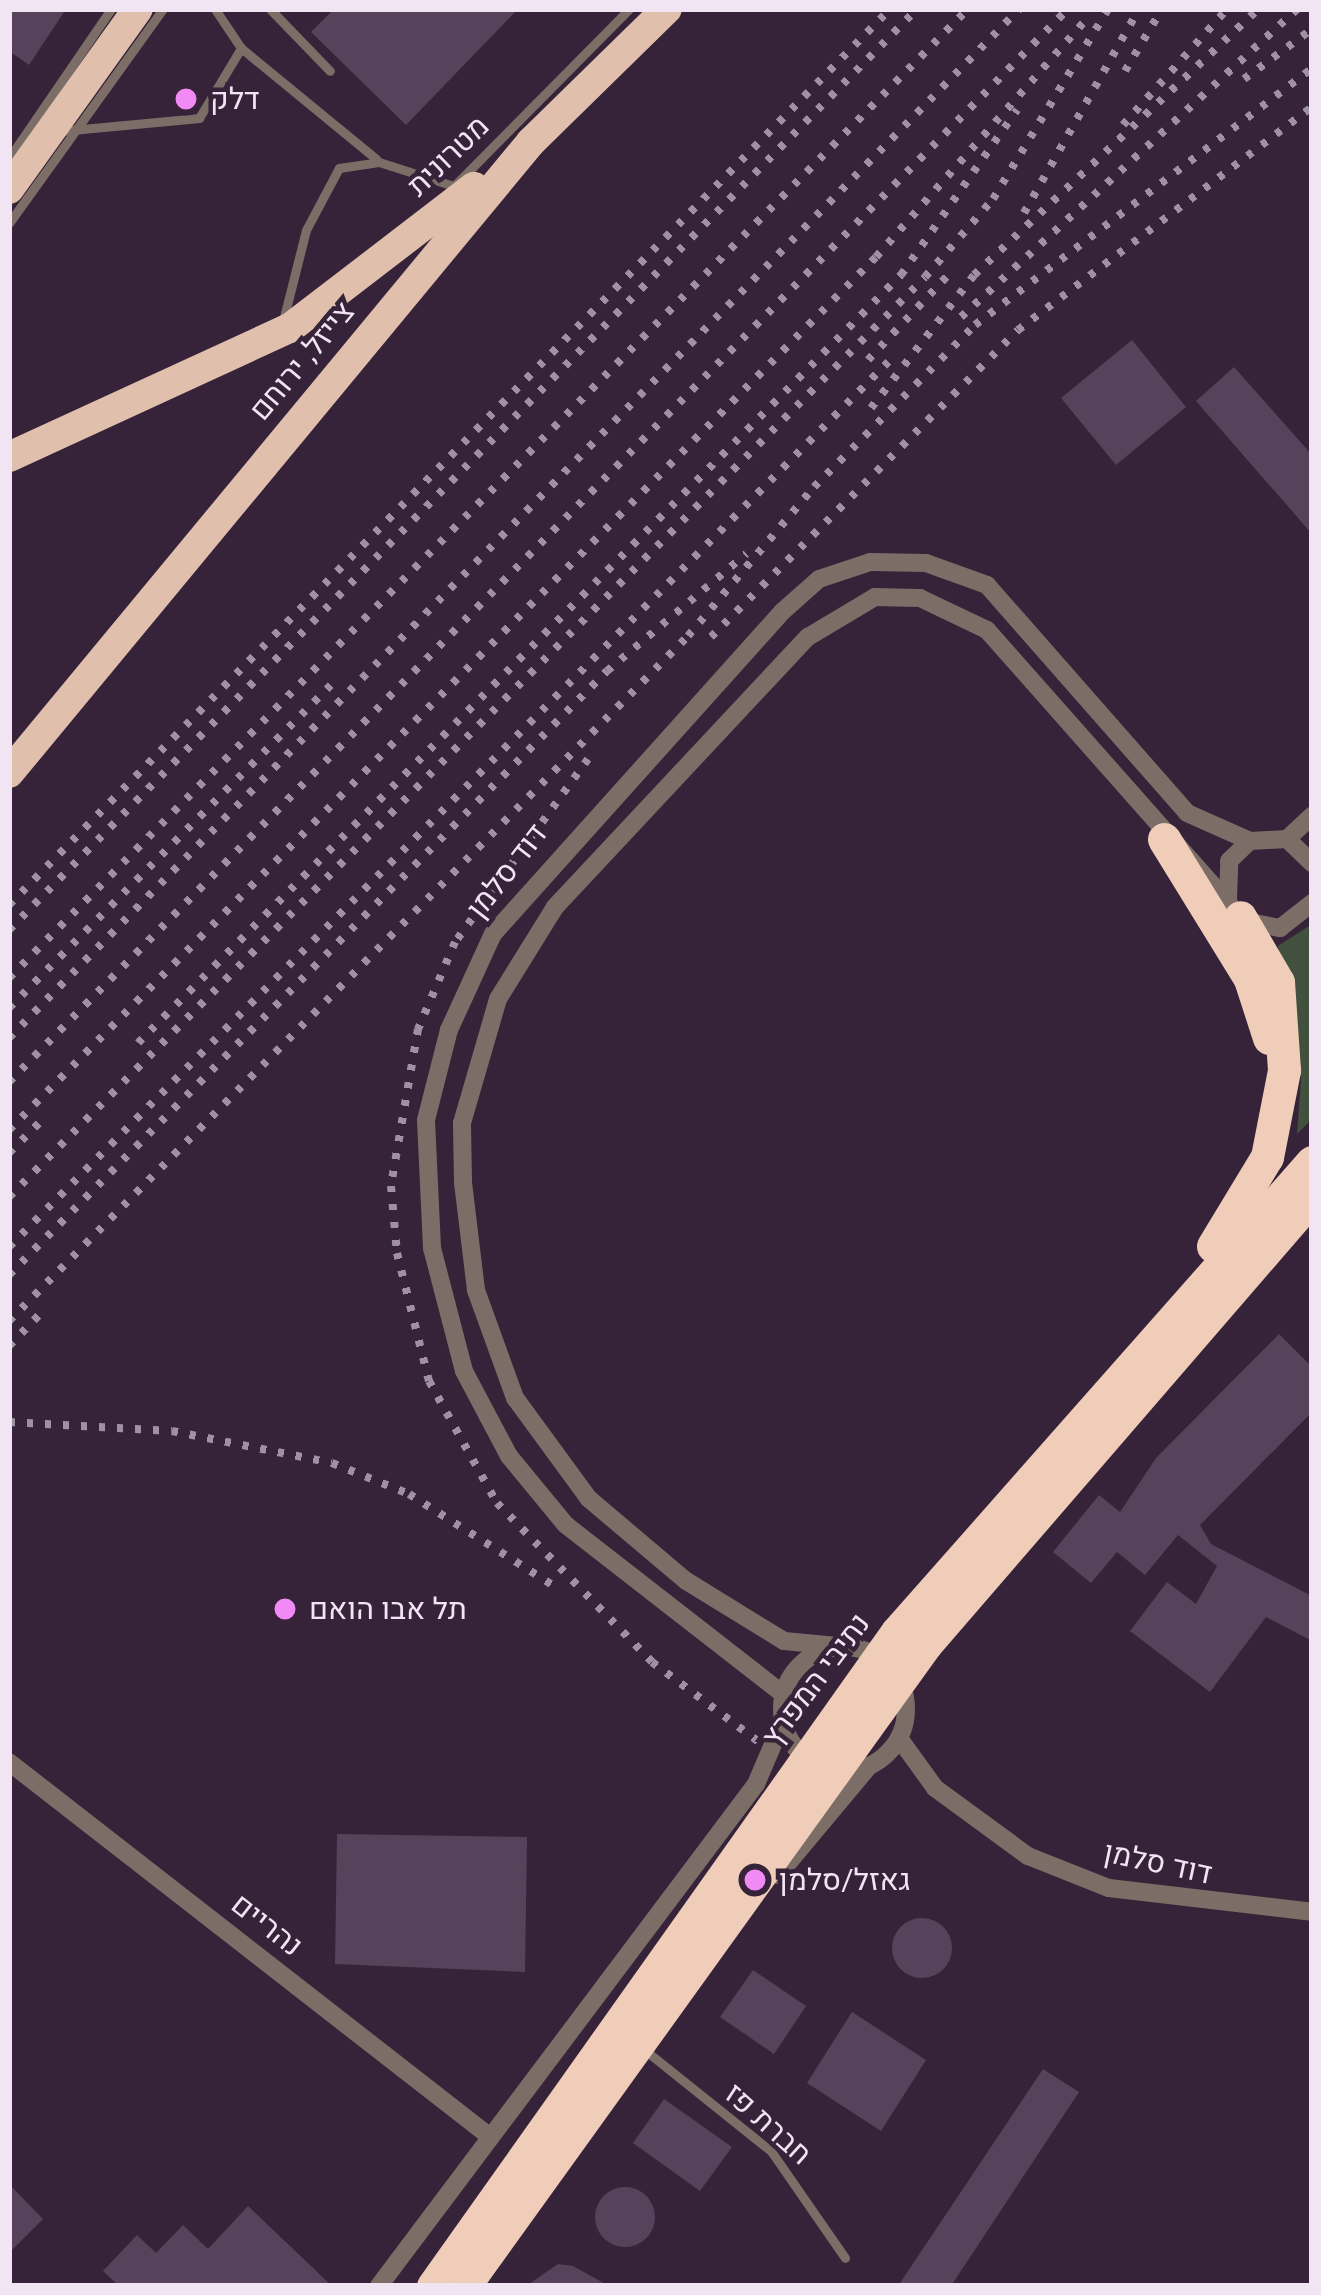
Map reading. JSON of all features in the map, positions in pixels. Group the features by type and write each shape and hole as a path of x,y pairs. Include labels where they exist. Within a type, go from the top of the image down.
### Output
{"highway":[{"path":"9,189 62,131 139,9"},
{"name":"צייזל, ירוחם","path":"9,773 531,142 667,9"},
{"path":"9,457 233,353 369,278 462,188 531,142"},
{"path":"1164,839 1250,979 1269,1033 1267,1156"},
{"path":"1138,1352 1267,1156 1284,1024 1261,939 1234,911"},
{"name":"נתיבי המפרץ","path":"434,2286 911,1638 1138,1352 1312,1162"},
{"name":"נתיבי המפרץ","path":"466,2286 911,1638 1312,1197"}],"street":[{"name":"דוד סלמן","path":"783,1694 565,1524 509,1456 464,1371 432,1248 426,1120 449,1030 493,934 783,611 819,579 870,562 926,563 987,585 1187,814 1250,841"},
{"name":"דוד סלמן","path":"837,1646 784,1642 685,1580 589,1499 515,1398 476,1290 463,1182 462,1124 498,999 555,907 776,670 838,610 875,597 920,598 987,630 1164,839 1234,911"},
{"path":"1312,816 1287,838 1250,841 1229,861 1234,911 1280,928 1312,903"},
{"path":"1287,838 1312,862"},
{"path":"466,2286 637,2043 869,1766 899,1738 906,1701 890,1666 837,1646 803,1661 783,1694 783,1721 756,1784 736,1864 638,1999 637,2043"},
{"path":"783,1721 815,1765 869,1766"},
{"name":"דוד סלמן","path":"899,1738 935,1788 1028,1856 1109,1888 1312,1912"},
{"name":"נהריים","path":"9,1762 489,2136"},
{"path":"379,2286 756,1784"}],"lane":[{"path":"9,158 110,9"},
{"path":"9,223 62,131 164,9"},
{"path":"215,9 242,48 379,162"},
{"path":"270,9 330,71"},
{"name":"מטרונית","path":"233,353 357,273 462,188 629,9"},
{"path":"62,131 186,127 242,48"},
{"path":"284,316 327,180 349,163 379,162 462,188"},
{"name":"חברת פז","path":"637,2043 771,2151 845,2258"}],"green space":[{"path":"1312,924 1312,1119 1297,1134 1301,1078 1278,946"}],"building":[{"path":"9,9 66,9 29,65 9,51"},
{"path":"334,9 518,9 406,125 311,32"},
{"path":"1132,340 1186,407 1116,465 1061,398"},
{"path":"1234,367 1312,455 1312,534 1196,401"},
{"path":"1279,1334 1312,1367 1312,1412 1200,1525 1211,1544 1312,1596 1312,1641 1266,1617 1210,1692 1130,1631 1167,1582 1196,1604 1217,1566 1178,1535 1145,1575 1117,1552 1091,1583 1053,1552 1099,1495 1120,1512 1156,1458"},
{"path":"337,1834 527,1837 525,1972 335,1964"},
{"path":"922,1918 943,1927 952,1948 943,1969 922,1978 901,1969 892,1948 901,1927"},
{"path":"753,1970 806,2006 774,2054 720,2017"},
{"path":"852,2012 926,2060 881,2131 807,2083"},
{"path":"1043,2069 1079,2092 951,2286 898,2286"},
{"path":"664,2099 732,2147 700,2191 633,2143"},
{"path":"9,2184 43,2219 9,2253"},
{"path":"625,2187 646,2196 655,2217 646,2238 625,2247 604,2238 595,2217 604,2196"},
{"path":"248,2206 332,2286 119,2286 103,2271 137,2235 156,2253 183,2225 208,2249"},
{"path":"558,2264 573,2266 609,2286 526,2286"}],"railway":[{"path":"9,905 890,9"},
{"path":"9,930 917,9"},
{"path":"9,978 968,9"},
{"path":"9,1038 1019,9"},
{"path":"9,1082 1068,9"},
{"path":"9,1197 925,277 993,199 1108,9"},
{"path":"1024,213 1139,9"},
{"path":"1125,71 1162,9"},
{"path":"1123,125 1227,9"},
{"path":"871,408 974,275 1258,9"},
{"path":"961,317 1297,9"},
{"path":"9,1130 876,257 1090,15"},
{"path":"1244,79 1312,29"},
{"path":"9,1321 688,636 814,487 975,325 1312,68"},
{"path":"711,637 1018,330 1312,107"},
{"path":"138,1043 901,275 1017,110"},
{"path":"868,360 950,273"},
{"path":"9,1247 895,355"},
{"path":"9,1275 607,671 746,554"},
{"path":"9,1008 339,677"},
{"path":"588,759 455,942 418,1029 391,1186 397,1253 429,1381 497,1503 652,1662 759,1742"},
{"path":"9,1153 39,1123"},
{"path":"9,1346 39,1315"},
{"path":"9,1422 172,1431 332,1463 409,1494 554,1586"}],"place":[{"name":"דלק","path":"186,99"},
{"name":"תל אבו הואם","path":"285,1609"},
{"name":"גאזל/סלמן","path":"755,1880"}]}
